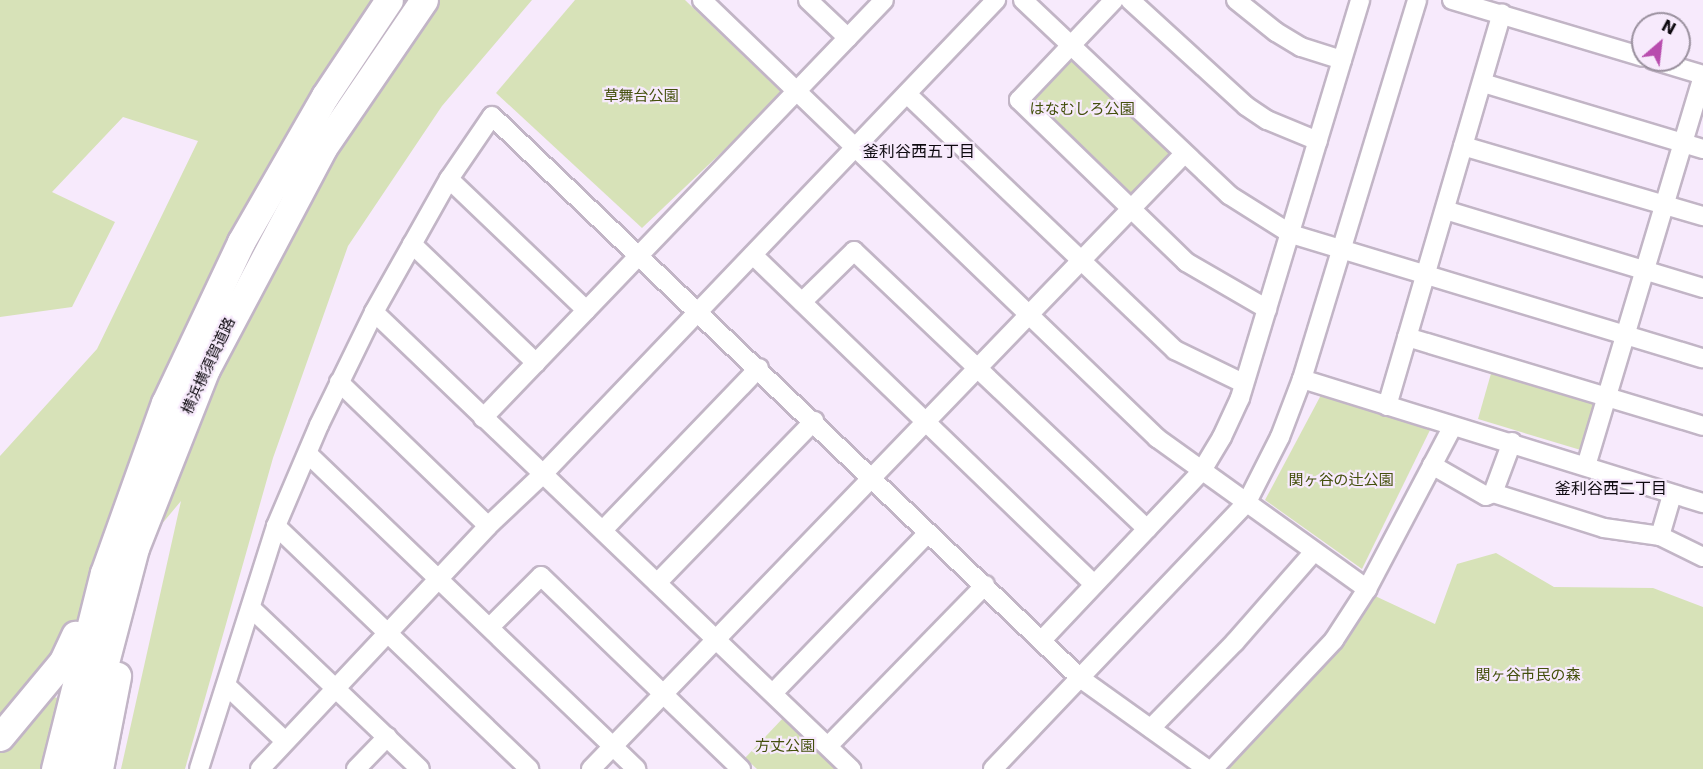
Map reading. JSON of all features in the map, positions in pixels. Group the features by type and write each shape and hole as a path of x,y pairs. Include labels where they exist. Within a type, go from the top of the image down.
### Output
{"highway":[{"name":"横浜横須賀道路","path":"55,769 104,573 165,403 203,318 280,171 389,0"},
{"name":"横浜横須賀道路","path":"77,769 135,548 179,432 236,308 323,148 424,0"},
{"path":"99,769 138,582 236,308"},
{"path":"0,737 63,661 104,573"}],"street":[{"path":"702,0 1157,438 1313,553 1367,589"},
{"path":"808,0 848,38"},
{"path":"483,418 884,0"},
{"path":"260,769 284,741 440,581 488,526 543,474 996,0"},
{"path":"1023,0 1183,155 1229,195 1292,234 1703,358"},
{"path":"1114,0 1019,100 1186,262 1267,309"},
{"path":"1130,0 1246,106 1267,120 1318,141"},
{"path":"1236,0 1301,47 1342,60"},
{"path":"1043,639 1201,472 1222,437 1243,383 1292,234 1360,0"},
{"path":"993,769 1246,502 1287,422 1302,379 1417,0"},
{"path":"1452,0 1631,53"},
{"path":"1387,406 1502,14"},
{"path":"1586,466 1646,271 1681,143 1703,76"},
{"path":"1483,83 1703,150"},
{"path":"907,94 1175,350 1243,383"},
{"path":"200,769 276,526 339,382 412,244 449,180 492,116 699,310 928,533 1043,639 1080,678 1207,769"},
{"path":"1463,146 1703,216"},
{"path":"591,769 1079,260 1183,155"},
{"path":"449,180 586,310"},
{"path":"1444,210 1703,288"},
{"path":"412,244 536,363"},
{"path":"802,302 855,251 1147,529"},
{"path":"753,255 1094,584"},
{"path":"374,312 851,769"},
{"path":"1407,337 1703,426"},
{"path":"603,530 759,368"},
{"path":"1302,379 1452,428 1512,442 1672,495 1703,503"},
{"path":"339,382 488,526"},
{"path":"657,583 814,421"},
{"path":"1213,769 1334,640 1367,589 1452,428"},
{"path":"1493,493 1512,442"},
{"path":"308,454 637,769"},
{"path":"1432,465 1486,496 1493,493 1604,528 1660,536 1703,556"},
{"path":"1660,536 1672,495"},
{"path":"276,526 529,769"},
{"path":"773,693 928,533"},
{"path":"1151,728 1235,642 1313,553"},
{"path":"490,627 541,576 741,769"},
{"path":"828,746 985,585"},
{"path":"251,608 420,769"},
{"path":"226,686 284,741"},
{"path":"356,769 387,737"}],"green space":[{"path":"0,0 532,0 442,106 348,246 273,458 185,769 121,769 181,501 0,718 0,456 97,349 198,141 123,117 52,192 115,222 72,307 0,317"},
{"name":"草舞台公園","path":"575,0 685,0 783,94 642,228 496,93"},
{"name":"はなむしろ公園","path":"1067,55 1168,150 1169,155 1133,197 1028,101"},
{"path":"1492,370 1595,398 1599,405 1584,451 1478,419"},
{"name":"関ヶ谷の辻公園","path":"1321,395 1431,428 1362,569 1265,500"},
{"name":"関ヶ谷市民の森","path":"1496,553 1554,587 1653,588 1703,607 1703,769 1230,769 1229,762 1345,644 1373,595 1435,624 1457,564"},
{"path":"45,695 58,698 44,769 0,769 0,747"},
{"name":"方丈公園","path":"784,717 840,769 757,769 745,758"}],"district":[{"name":"釜利谷西五丁目","path":"919,152"},
{"name":"釜利谷西二丁目","path":"1611,489"}]}
